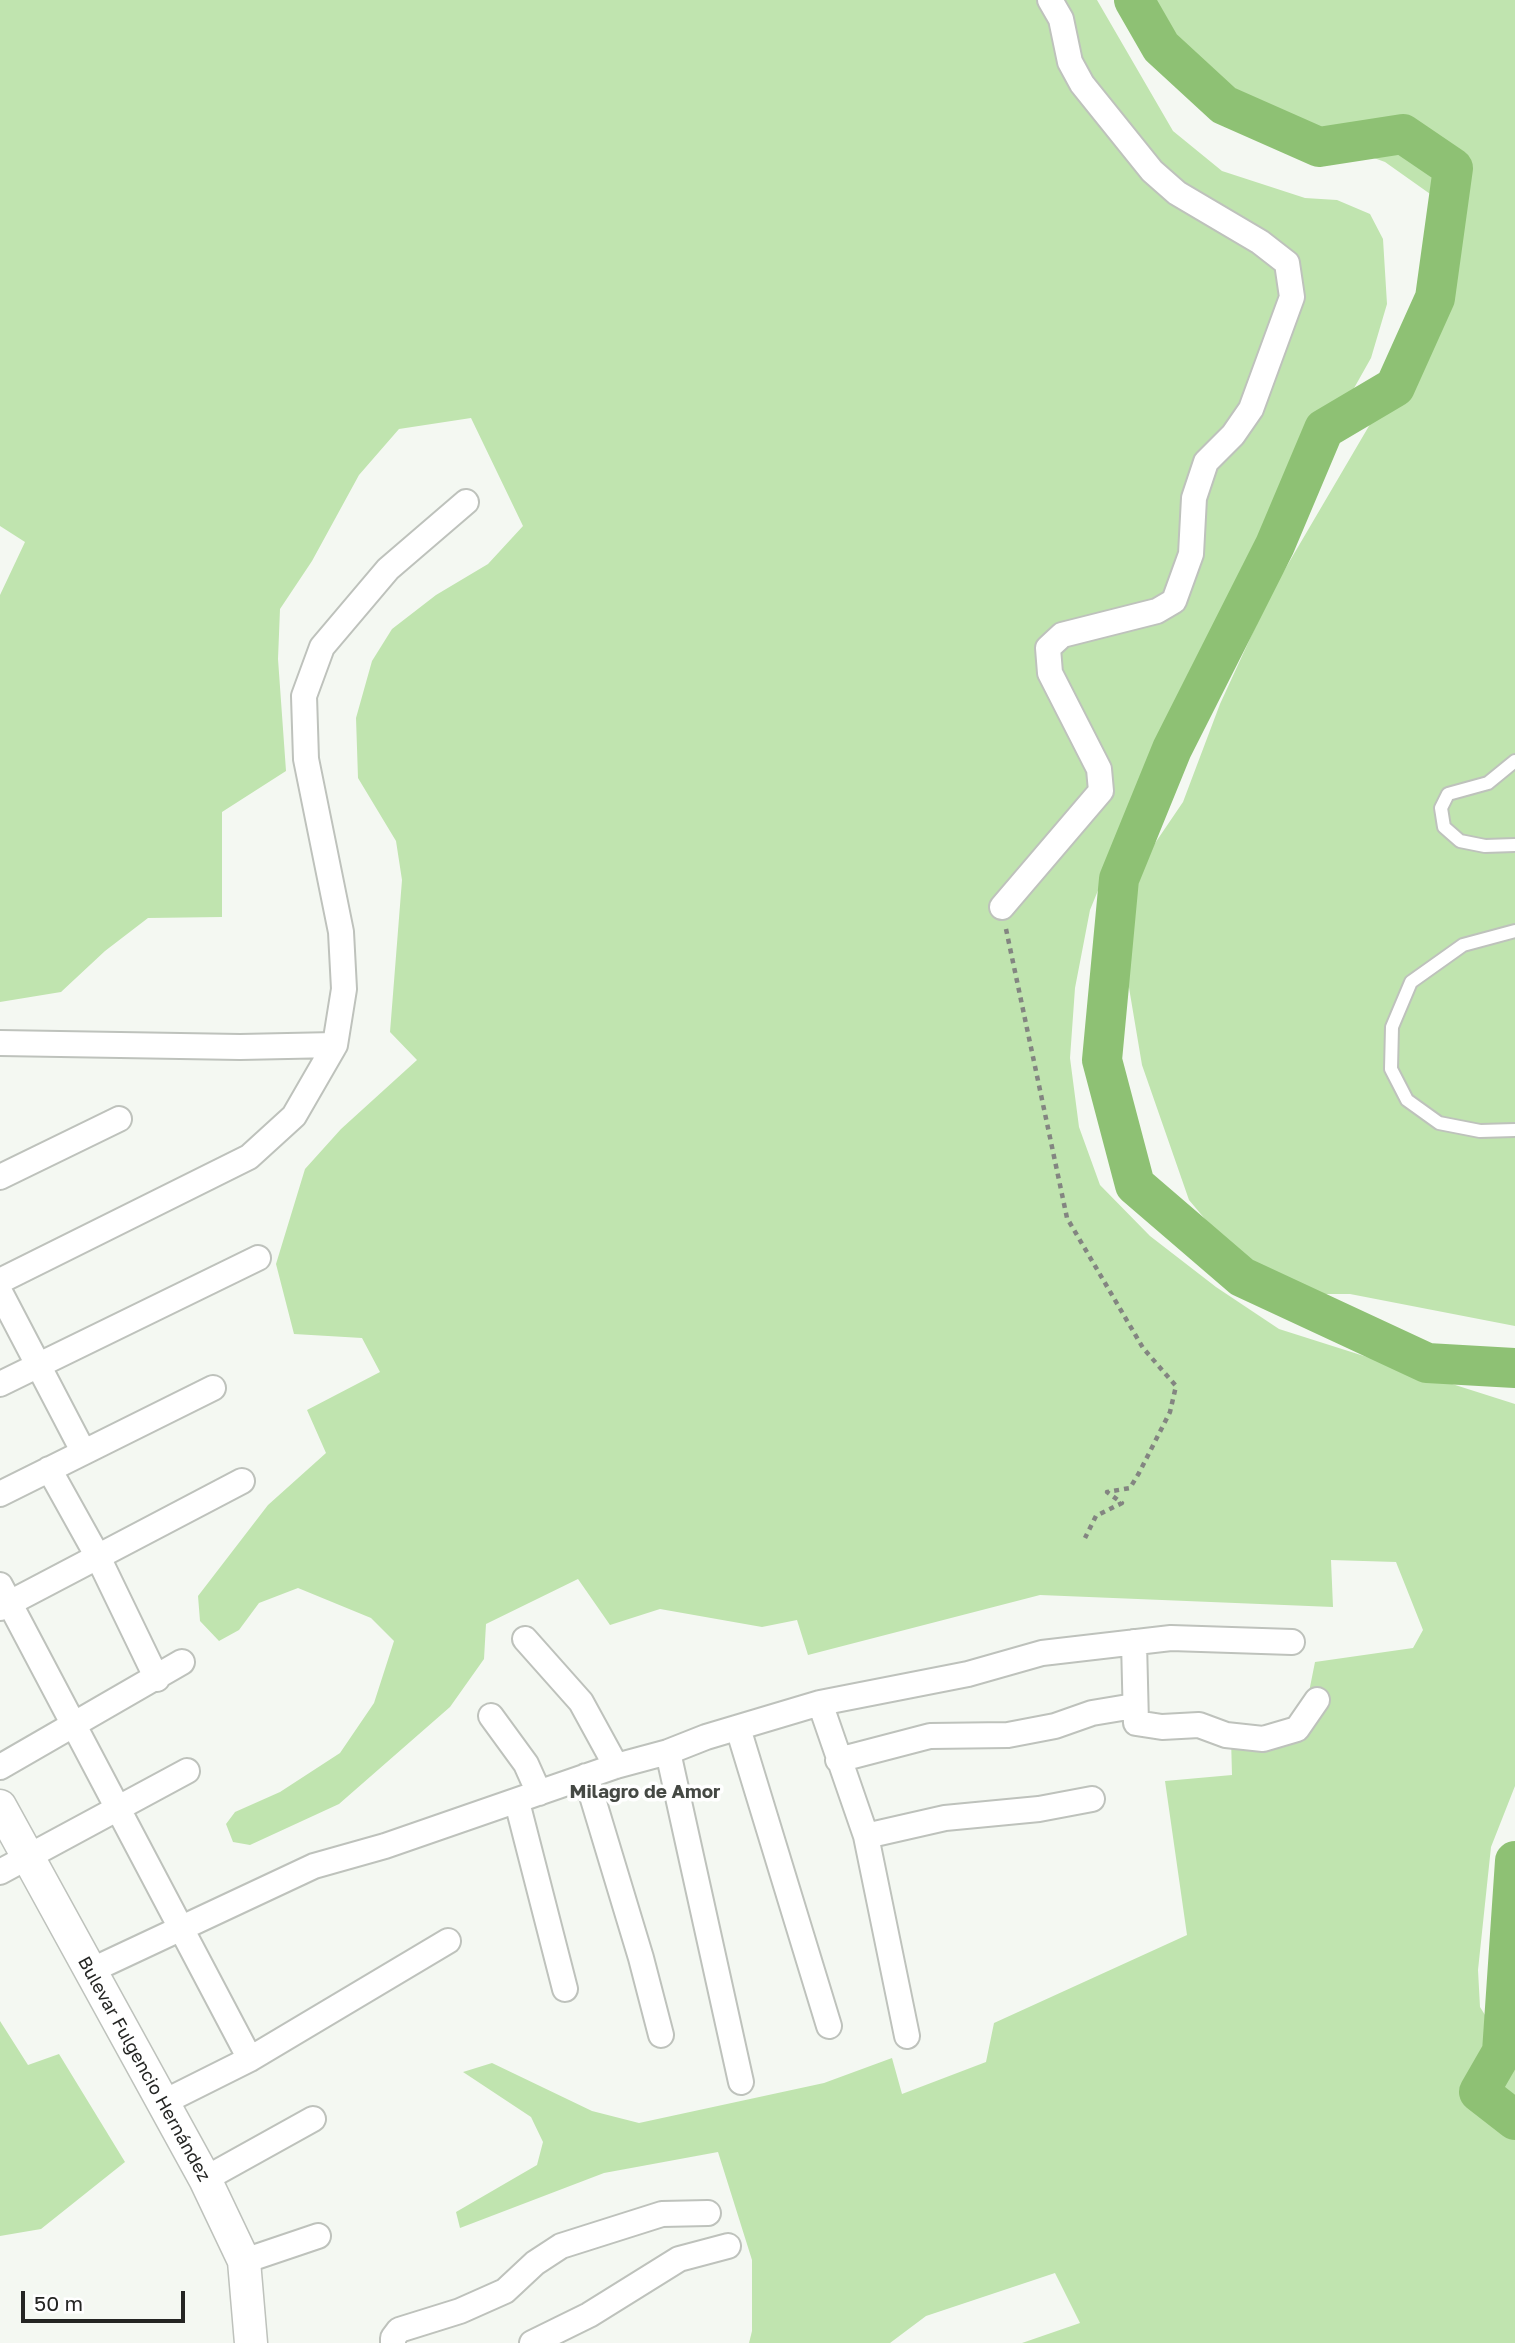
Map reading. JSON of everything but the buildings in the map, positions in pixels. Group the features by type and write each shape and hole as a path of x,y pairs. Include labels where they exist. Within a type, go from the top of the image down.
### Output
{"street":[{"path":"1002,907 1101,791 1099,769 1050,674 1048,648 1062,635 1157,611 1174,601 1191,554 1194,498 1206,462 1233,435 1251,409 1292,297 1287,263 1260,242 1177,193 1152,171 1082,84 1070,62 1061,19 1049,0"},
{"path":"0,1281 249,1157 294,1116 335,1045 344,989 341,932 306,759 304,696 322,647 388,569 466,502"},
{"path":"0,1042 240,1047 335,1045"},
{"path":"0,1177 119,1119"},
{"path":"0,1384 258,1258"},
{"path":"0,1292 83,1451"},
{"path":"0,1494 213,1388"},
{"path":"49,1469 97,1557 157,1679"},
{"path":"242,1481 97,1557 3,1599 76,1725 250,2059"},
{"path":"90,1971 314,1866 528,1798 616,1766 668,1752 706,1737 820,1703 968,1674 1042,1653 1171,1638 1292,1642"},
{"path":"525,1639 581,1702 616,1766"},
{"path":"1134,1642 1136,1723 1162,1727 1199,1725 1226,1735 1263,1739 1297,1729 1317,1700"},
{"path":"0,1767 157,1679 182,1662"},
{"path":"820,1703 866,1836 907,2036"},
{"path":"838,1760 930,1737 1008,1735 1055,1726 1092,1713 1134,1706"},
{"path":"491,1716 526,1764 528,1798 565,1989"},
{"path":"738,1728 829,2026"},
{"path":"668,1752 741,2082"},
{"path":"0,1872 187,1771"},
{"path":"586,1776 661,2035"},
{"path":"866,1836 945,1818 1039,1809 1092,1799"},
{"name":"Bulevar Fulgencio Hernández","path":"0,1806 164,2102 205,2179 244,2262 251,2343"},
{"path":"164,2102 250,2059 448,1941"},
{"path":"205,2179 313,2119"},
{"path":"393,2343 393,2337 399,2330 460,2311 505,2291 535,2263 561,2245 662,2214 708,2213"},
{"path":"244,2262 318,2236"},
{"path":"532,2343 589,2315 679,2259 728,2246"}],"lane":[{"path":"1515,761 1488,783 1448,794 1441,808 1444,827 1460,841 1485,846 1515,845"},
{"path":"1515,931 1463,945 1411,982 1392,1027 1391,1069 1407,1100 1439,1123 1480,1132 1515,1130"}],"path":[{"path":"1002,907 1067,1218 1143,1348 1176,1386 1170,1412 1130,1488 1107,1492 1122,1503 1096,1516 1085,1538"}],"green space":[{"path":"0,0 1097,0 1173,131 1222,171 1305,198 1337,200 1370,214 1383,239 1387,304 1371,358 1228,612 1165,757 1112,856 1090,910 1075,988 1070,1058 1079,1127 1100,1185 1150,1236 1216,1287 1279,1329 1515,1404 1515,1786 1491,1847 1478,1970 1480,2007 1515,2063 1515,2343 1022,2343 1080,2323 1055,2273 926,2316 890,2343 749,2343 752,2331 752,2260 718,2152 604,2173 460,2228 456,2212 537,2165 543,2142 531,2117 463,2072 492,2063 592,2111 639,2123 824,2083 892,2058 902,2094 986,2062 994,2023 1187,1935 1165,1781 1232,1775 1231,1738 1301,1732 1315,1662 1413,1648 1423,1630 1396,1562 1331,1560 1333,1607 1040,1595 808,1655 797,1620 762,1627 660,1609 610,1625 578,1579 486,1624 484,1659 450,1707 339,1804 250,1845 233,1842 226,1824 235,1812 280,1792 340,1753 374,1703 394,1641 371,1618 298,1588 259,1603 239,1630 219,1641 200,1621 198,1596 268,1505 326,1453 307,1410 380,1372 362,1338 294,1334 276,1264 305,1169 341,1129 417,1060 390,1032 402,880 396,841 358,778 356,718 372,661 392,629 436,595 488,564 523,526 471,418 399,429 359,475 312,561 280,609 278,659 286,771 222,812 222,917 148,918 105,951 61,992 0,1002 0,595 25,542 0,526"},
{"path":"1151,0 1515,0 1515,1326 1350,1294 1301,1294 1259,1283 1189,1200 1142,1065 1125,964 1124,920 1149,852 1183,802 1220,704 1271,593 1376,414 1402,385 1430,343 1449,297 1456,233 1433,196 1385,162 1325,140 1236,124 1210,98 1164,31"},
{"path":"0,2021 28,2065 59,2054 125,2162 41,2229 0,2236"}],"waterway":[{"path":"1134,0 1161,47 1224,105 1319,147 1403,134 1453,168 1435,298 1395,387 1324,429 1275,545 1172,749 1119,879 1102,1060 1135,1185 1242,1277 1427,1363 1515,1368"},
{"path":"1515,1861 1502,2052 1479,2092 1515,2120"}],"district":[{"name":"Milagro de Amor","path":"645,1792"}]}
